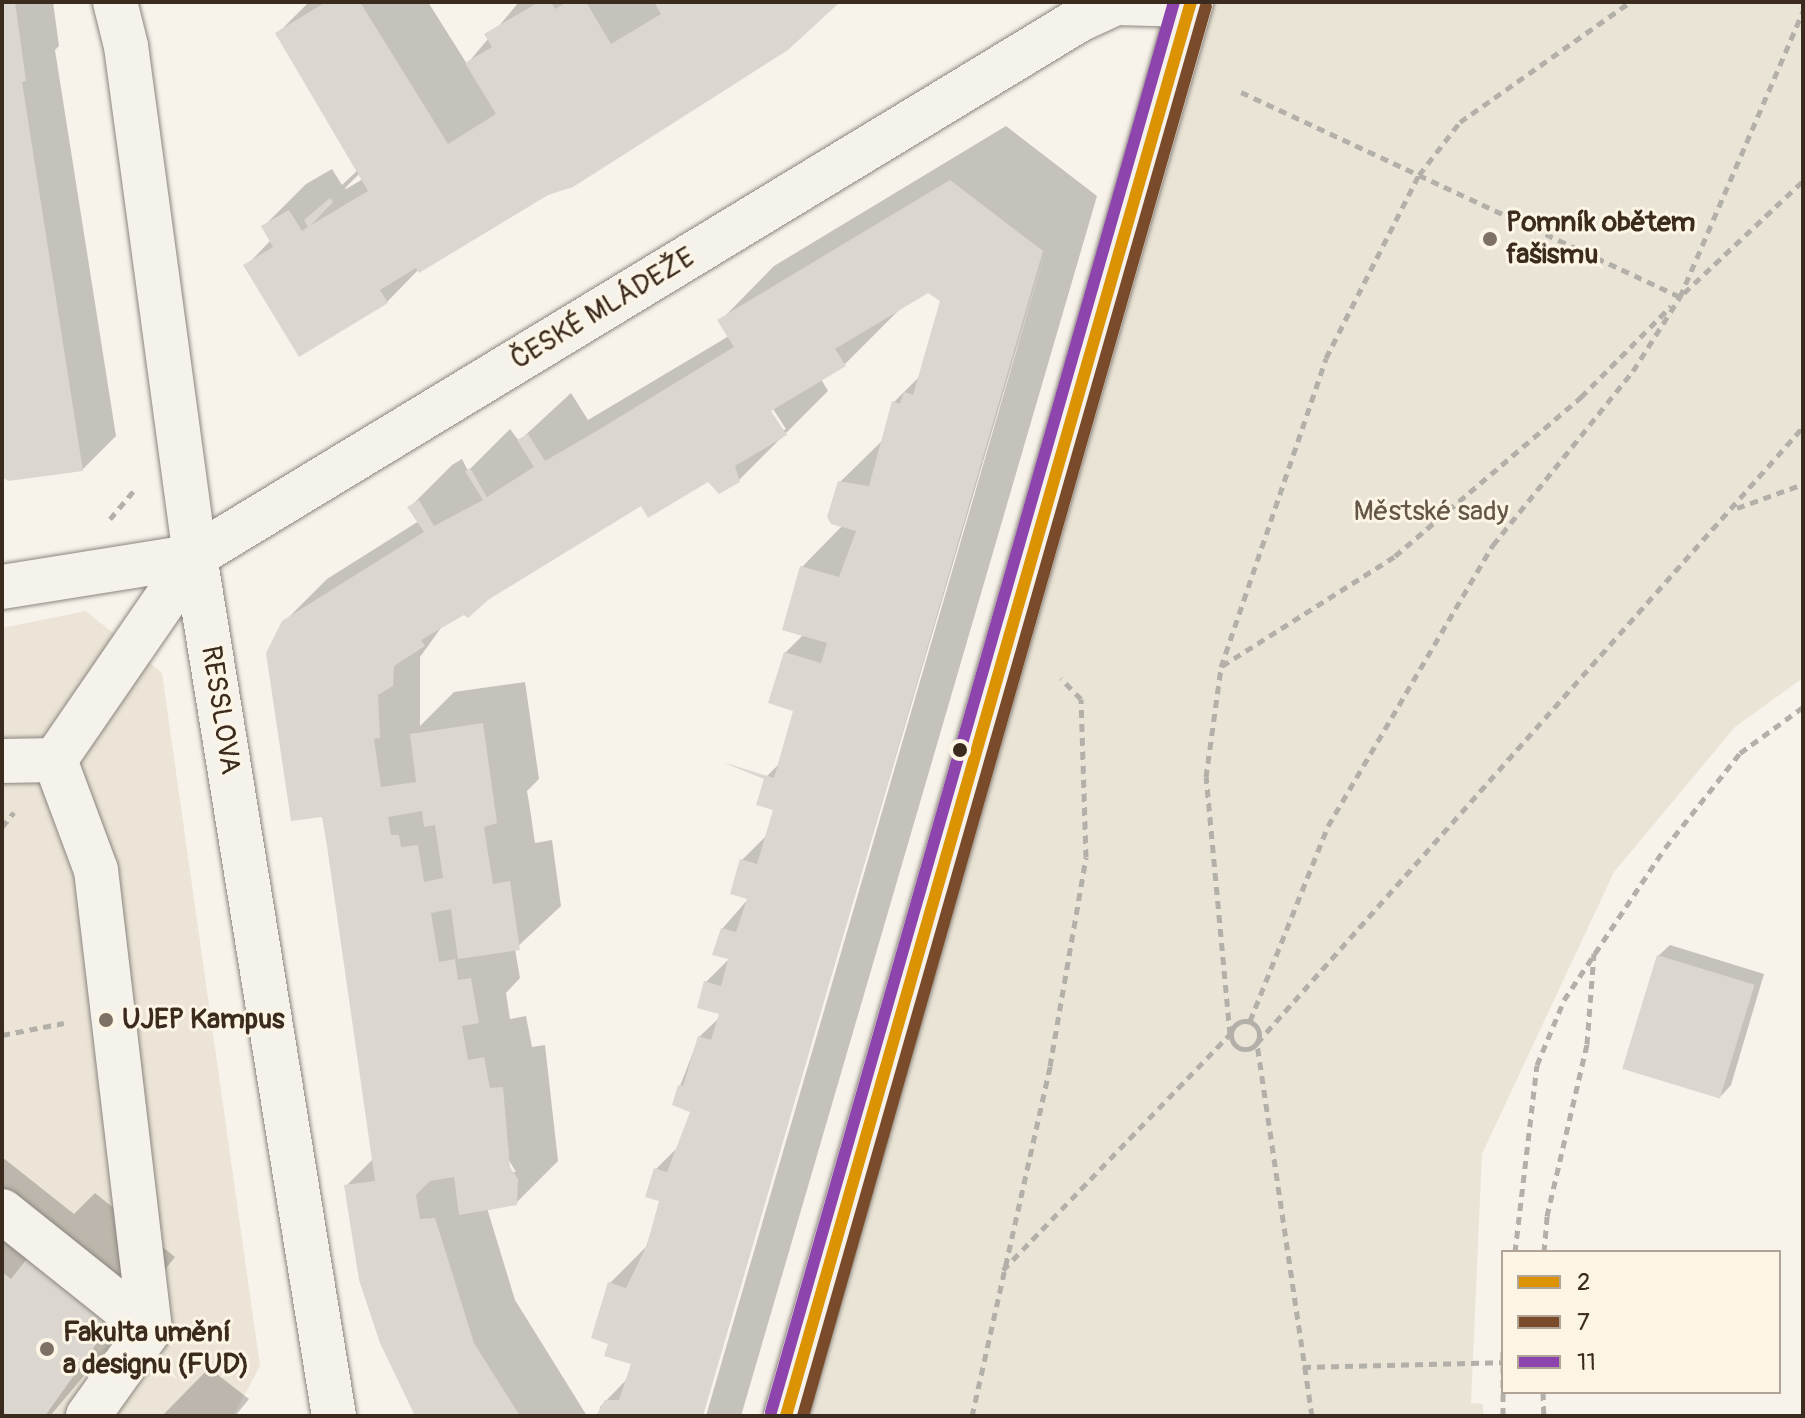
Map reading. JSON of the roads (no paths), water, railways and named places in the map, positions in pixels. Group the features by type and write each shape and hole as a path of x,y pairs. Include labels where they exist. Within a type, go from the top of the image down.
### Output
{"street":[{"name":"RESSLOVA","path":"115,2 126,46 195,556 334,1416"},
{"name":"ČESKÉ MLÁDEŽE","path":"2,587 195,556 1079,20 1116,3 1192,3"},
{"path":"786,1416 1192,3"},
{"path":"55,760 195,556"},
{"path":"2,761 55,760"},
{"path":"55,760 96,870 150,1329 88,1416"},
{"path":"2,1211 150,1329"}],"place":[{"name":"Pomník obětem fašismu","path":"1490,239"},
{"name":"UJEP Kampus","path":"106,1020"},
{"name":"Fakulta umění a designu (FUD)","path":"47,1349"}],"park label":[{"name":"Městské sady","path":"1431,512"}]}
